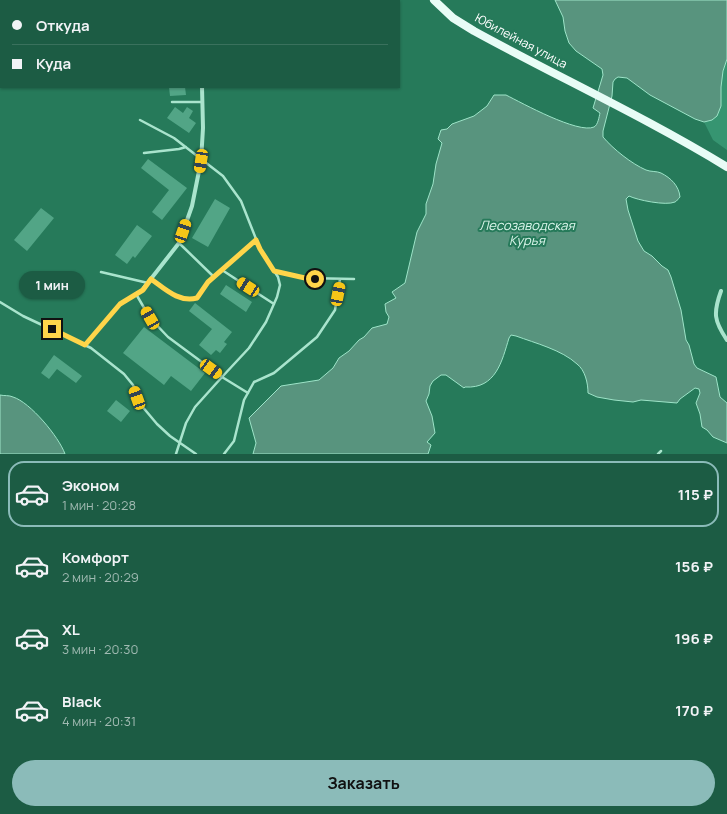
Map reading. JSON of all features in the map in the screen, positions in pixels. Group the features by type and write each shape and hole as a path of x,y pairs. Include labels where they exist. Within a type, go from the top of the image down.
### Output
{"main road":[{"name":"Юбилейная улица","path":"434,0 452,18 474,31 621,108 727,167"}],"street":[{"path":"143,290 179,243 192,206 198,183 201,159 203,128 202,88"},
{"path":"721,291 716,305 716,320 727,340"}],"lane":[{"path":"172,102 202,102"},
{"path":"140,120 174,138 223,176 241,201 260,249 278,277 280,285 266,322 249,348 195,407 186,423 176,454"},
{"path":"144,153 186,147"},
{"path":"151,279 175,296 192,299 197,298 208,282 256,240"},
{"path":"179,243 214,277"},
{"path":"222,270 274,304"},
{"path":"274,271 305,278 354,279"},
{"path":"101,272 148,283"},
{"path":"224,454 234,441 244,400 254,382 274,372 317,337 335,310 340,279"},
{"path":"85,345 120,304 143,290"},
{"path":"136,294 150,318 168,337 222,377 248,392"},
{"path":"0,302 23,316 91,348 124,374 133,385 141,404 147,413 170,436 180,441 196,454"},
{"path":"658,454 661,451"}],"shaded area":[{"path":"727,59 727,150 713,140 704,122 715,117 720,109 722,80"}],"water":[{"name":"Лесозаводская Курья","path":"555,0 727,0 727,59 723,71 721,106 717,116 712,120 704,122 695,119 650,95 627,78 618,77 613,82 612,96 603,131 603,137 617,151 635,164 646,170 659,172 668,177 678,189 680,197 676,202 671,203 652,202 629,196 626,199 628,210 638,241 644,251 668,270 671,277 681,310 686,340 689,345 694,364 697,368 716,377 720,397 727,403 727,443 713,437 702,427 700,414 696,403 700,393 699,389 695,388 677,403 641,400 633,402 597,397 588,393 587,381 584,373 571,359 548,347 511,335 504,356 496,372 484,383 464,388 446,375 441,375 433,381 426,401 432,416 435,433 427,442 431,445 428,454 253,454 256,443 249,418 281,386 319,380 333,368 339,358 349,351 372,328 387,324 389,317 386,312 385,304 396,298 392,292 405,283 417,232 426,214 426,204 433,184 436,164 442,143 438,139 441,130 447,129 452,124 474,116 487,106 494,95 506,95 550,117 576,126 586,128 594,127 596,125 600,113 593,108 603,75 602,69 576,51 569,43 563,17"},
{"path":"0,395 11,396 20,400 35,413 57,439 65,454 0,454"}],"building":[{"path":"169,88 185,88 186,95 170,96"},
{"path":"175,107 183,113 187,107 193,111 189,118 196,123 189,133 167,118"},
{"path":"148,159 187,188 162,220 152,212 169,190 141,168"},
{"path":"215,199 230,208 208,247 192,238"},
{"path":"41,208 54,218 27,251 14,240"},
{"path":"137,225 152,236 135,258 133,256 127,264 115,255"},
{"path":"226,285 252,302 246,312 220,294"},
{"path":"195,303 232,332 224,342 227,344 220,353 216,350 211,355 199,345 212,329 189,311"},
{"path":"144,327 205,373 191,391 171,376 164,385 123,353"},
{"path":"54,355 82,376 76,383 57,369 49,379 41,373"},
{"path":"116,400 130,411 121,422 107,411"}],"route":[{"path":"52,329 85,345 120,304 143,290 151,279 175,296 186,299 197,298 208,282 256,240 274,271 315,279"}]}
